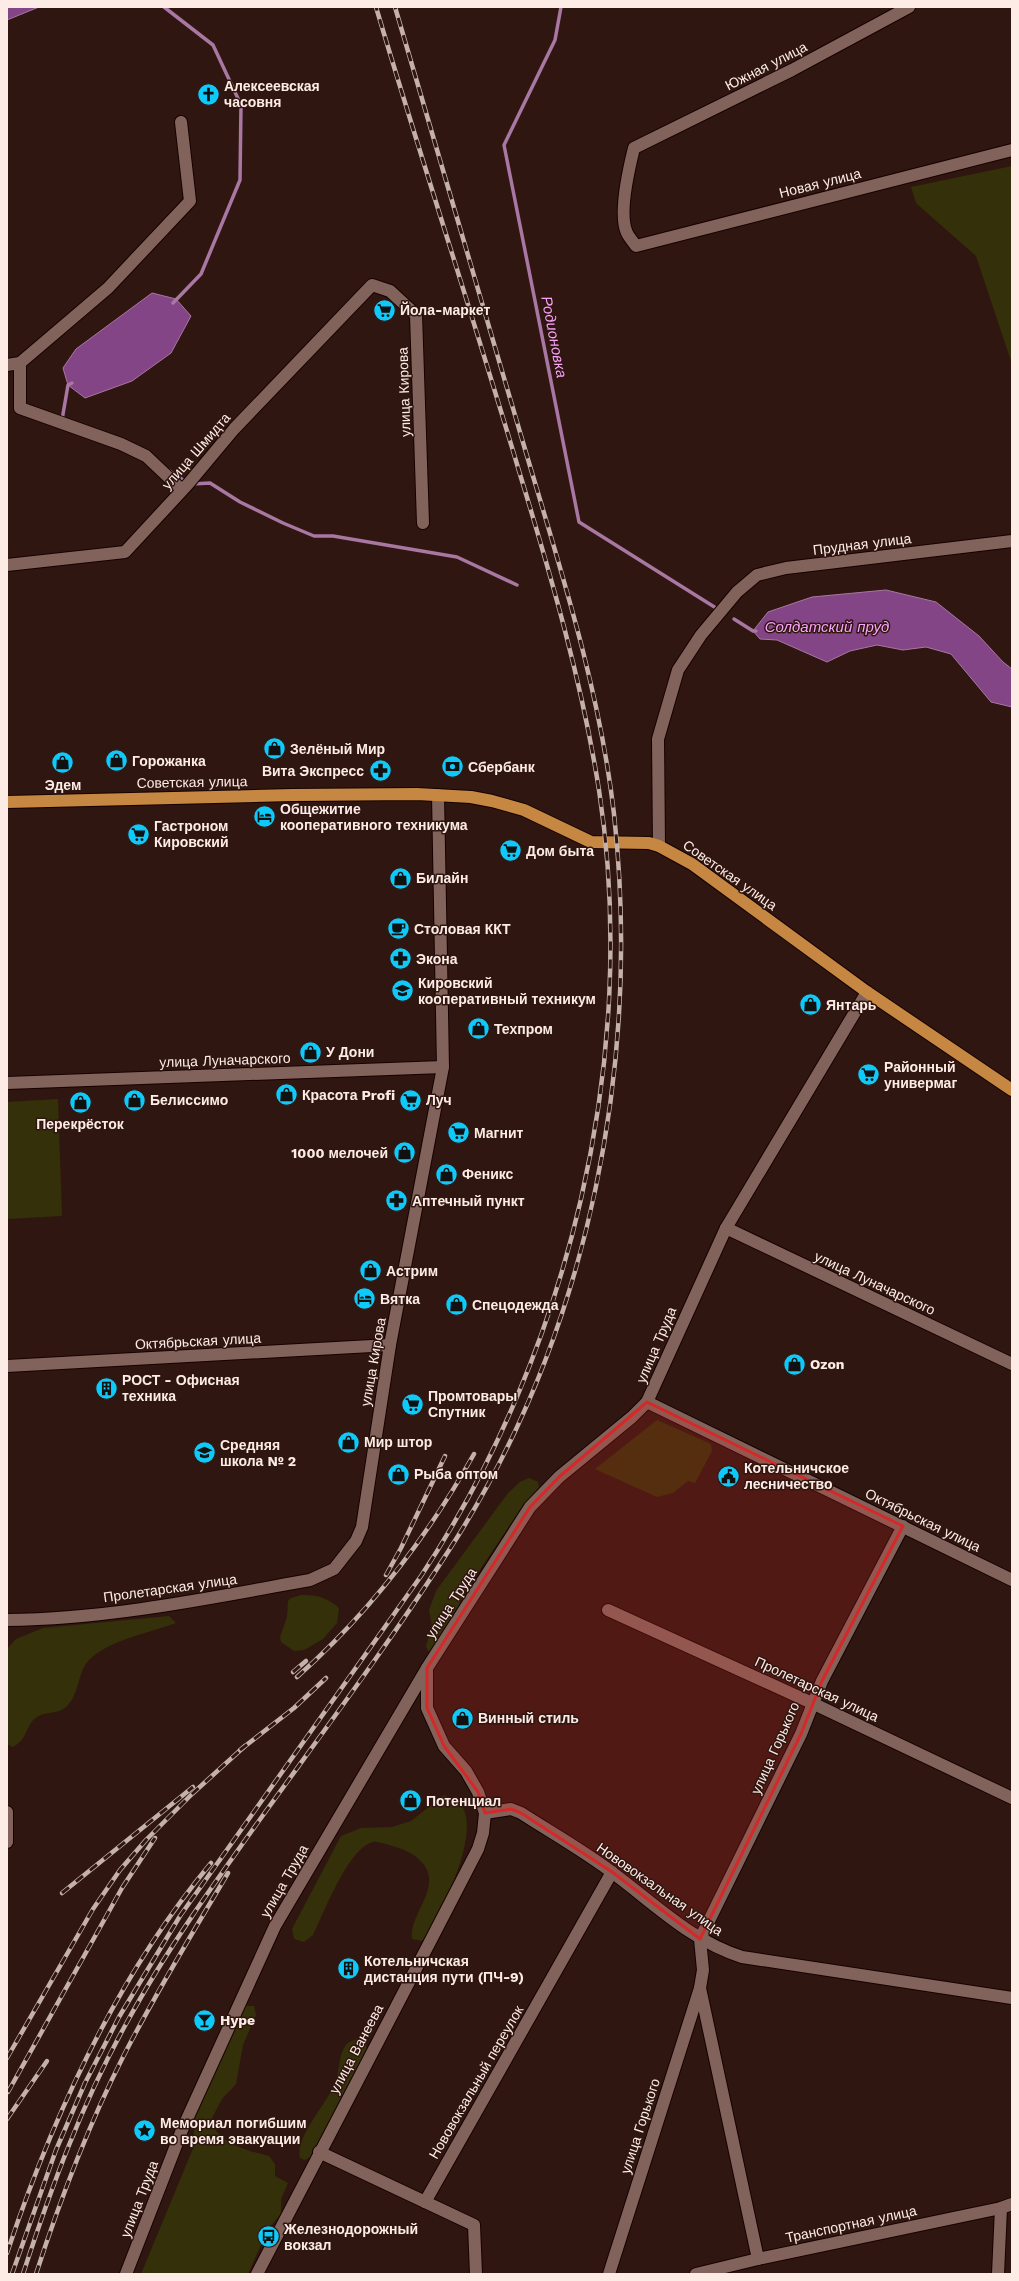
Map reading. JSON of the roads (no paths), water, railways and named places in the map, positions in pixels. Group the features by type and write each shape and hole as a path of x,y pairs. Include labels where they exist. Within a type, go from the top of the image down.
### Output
{"main road":[{"name":"Советская улица","path":"7,802 226,796 438,795 471,797 509,805 591,842 635,841 659,846 692,864 867,992 1012,1090"}],"street":[{"name":"Южная улица","path":"636,246 626,232 624,210 626,178 634,148 792,70 909,7"},
{"path":"7,365 20,363 108,288 190,201 181,122"},
{"name":"Новая улица","path":"636,246 1012,150"},
{"name":"улица Шмидта","path":"7,565 125,552 182,490 234,429 372,285"},
{"name":"улица Кирова","path":"372,285 390,291 416,315 423,524"},
{"path":"20,363 20,408 121,444 146,456 182,490"},
{"name":"Прудная улица","path":"659,846 658,739 678,670 701,635 728,603 757,575 786,568 1012,541"},
{"name":"улица Кирова","path":"334,1569 353,1546 362,1527 390,1345 443,1067 438,795"},
{"name":"улица Труда","path":"126,2274 182,2130 275,1926 427,1668 530,1507 559,1476 632,1417 647,1402 726,1228 867,992"},
{"name":"улица Луначарского","path":"7,1084 443,1067"},
{"name":"улица Луначарского","path":"726,1228 1012,1364"},
{"name":"Октябрьская улица","path":"7,1366 390,1345"},
{"name":"Октябрьская улица","path":"647,1402 1012,1580"},
{"name":"улица Горького","path":"609,2274 700,1988 703,1970 700,1939 801,1734 812,1703 840,1643 902,1526"},
{"name":"Пролетарская улица","path":"7,1620 101,1613 173,1604 310,1580 334,1569"},
{"name":"Пролетарская улица","path":"608,1610 812,1703 1012,1798"},
{"path":"427,1668 427,1708 444,1746 466,1771 478,1792 485,1813"},
{"name":"Нововокзальная улица","path":"485,1813 511,1809 521,1813 612,1872 700,1939 719,1950 742,1957 1012,1998"},
{"path":"7,1812 7,1842"},
{"name":"улица Ванеева","path":"257,2274 319,2152 478,1849 483,1833 485,1813"},
{"name":"Нововокзальный переулок","path":"425,2202 612,1872"},
{"name":"улица Горького","path":"700,1988 758,2259"},
{"path":"319,2152 474,2225 476,2274"},
{"path":"998,2274 1007,2206"},
{"name":"Транспортная улица","path":"696,2274 758,2259 1007,2206"}],"water":[{"path":"7,7 39,7 7,20"},
{"path":"152,293 176,299 191,316 171,353 132,381 85,398 68,385 63,368 76,349"},
{"name":"Солдатский пруд","path":"886,590 936,602 979,636 1003,662 1012,669 1012,707 991,702 951,654 926,647 903,650 877,645 850,651 827,662 777,640 760,639 753,631 768,612 812,597"}],"waterway":[{"path":"164,7 213,45 241,105 240,180 201,274 173,303"},
{"name":"Родионовка","path":"561,7 555,40 504,145 579,522 716,608"},
{"path":"62,420 68,385 72,383"},
{"path":"168,470 186,482"},
{"path":"192,484 210,483 240,502 314,536 333,536 457,557 517,585"},
{"name":"Родионовка","path":"734,619 753,631 756,631"}],"railway":[{"path":"12,2274 56,2150 85,2083 119,2017 180,1916 421,1576 473,1489 517,1397 553,1300 581,1200 600,1097 609,994 609,891 599,790 584,709 565,629 531,510 376,7"},
{"path":"23,2274 56,2178 81,2115 110,2054 141,1997 207,1894 411,1608 458,1536 504,1454 542,1369 572,1280 596,1188 611,1095 620,1001 620,907 614,814 608,768 590,678 566,589 395,7"},
{"path":"297,1677 348,1627 395,1573 437,1515 474,1454"},
{"path":"386,1575 401,1548 445,1456"},
{"path":"293,1672 306,1661"},
{"path":"240,1750 294,1708 326,1678"},
{"path":"7,2058 93,1909 120,1870 146,1840 192,1794 245,1746"},
{"path":"62,1893 193,1787"},
{"path":"8,2092 122,1888 155,1838"},
{"path":"7,2253 45,2150 91,2049 117,2000 146,1952 177,1907 211,1863"},
{"path":"36,2274 75,2164 110,2083 148,2010 228,1873"},
{"path":"7,2119 47,2061"}],"place":[{"name":"Алексеевская часовня","path":"209,94"},
{"name":"Йола-маркет","path":"384,310"},
{"name":"Зелёный Мир","path":"274,749"},
{"name":"Горожанка","path":"116,761"},
{"name":"Эдем","path":"63,763"},
{"name":"Сбербанк","path":"453,767"},
{"name":"Вита Экспресс","path":"380,771"},
{"name":"Общежитие кооперативного техникума","path":"264,817"},
{"name":"Гастроном Кировский","path":"139,834"},
{"name":"Дом быта","path":"511,851"},
{"name":"Билайн","path":"400,878"},
{"name":"Столовая ККТ","path":"398,929"},
{"name":"Экона","path":"400,959"},
{"name":"Кировский кооперативный техникум","path":"402,991"},
{"name":"Янтарь","path":"811,1005"},
{"name":"Техпром","path":"478,1029"},
{"name":"У Дони","path":"310,1052"},
{"name":"Районный универмаг","path":"869,1075"},
{"name":"Красота Profi","path":"286,1095"},
{"name":"Белиссимо","path":"135,1100"},
{"name":"Луч","path":"411,1100"},
{"name":"Перекрёсток","path":"80,1102"},
{"name":"Магнит","path":"458,1133"},
{"name":"1000 мелочей","path":"404,1153"},
{"name":"Феникс","path":"446,1174"},
{"name":"Аптечный пункт","path":"396,1201"},
{"name":"Астрим","path":"370,1271"},
{"name":"Вятка","path":"364,1299"},
{"name":"Спецодежда","path":"456,1305"},
{"name":"Ozon","path":"794,1364"},
{"name":"РОСТ - Офисная техника","path":"107,1388"},
{"name":"Промтовары Спутник","path":"413,1404"},
{"name":"Мир штор","path":"348,1442"},
{"name":"Средняя школа № 2","path":"204,1453"},
{"name":"Рыба оптом","path":"399,1474"},
{"name":"Котельничское лесничество","path":"728,1476"},
{"name":"Винный стиль","path":"463,1718"},
{"name":"Потенциал","path":"410,1801"},
{"name":"Котельничская дистанция пути (ПЧ-9)","path":"348,1969"},
{"name":"Hype","path":"204,2020"},
{"name":"Мемориал погибшим во время эвакуации","path":"145,2131"},
{"name":"Железнодорожный вокзал","path":"269,2237"}]}
